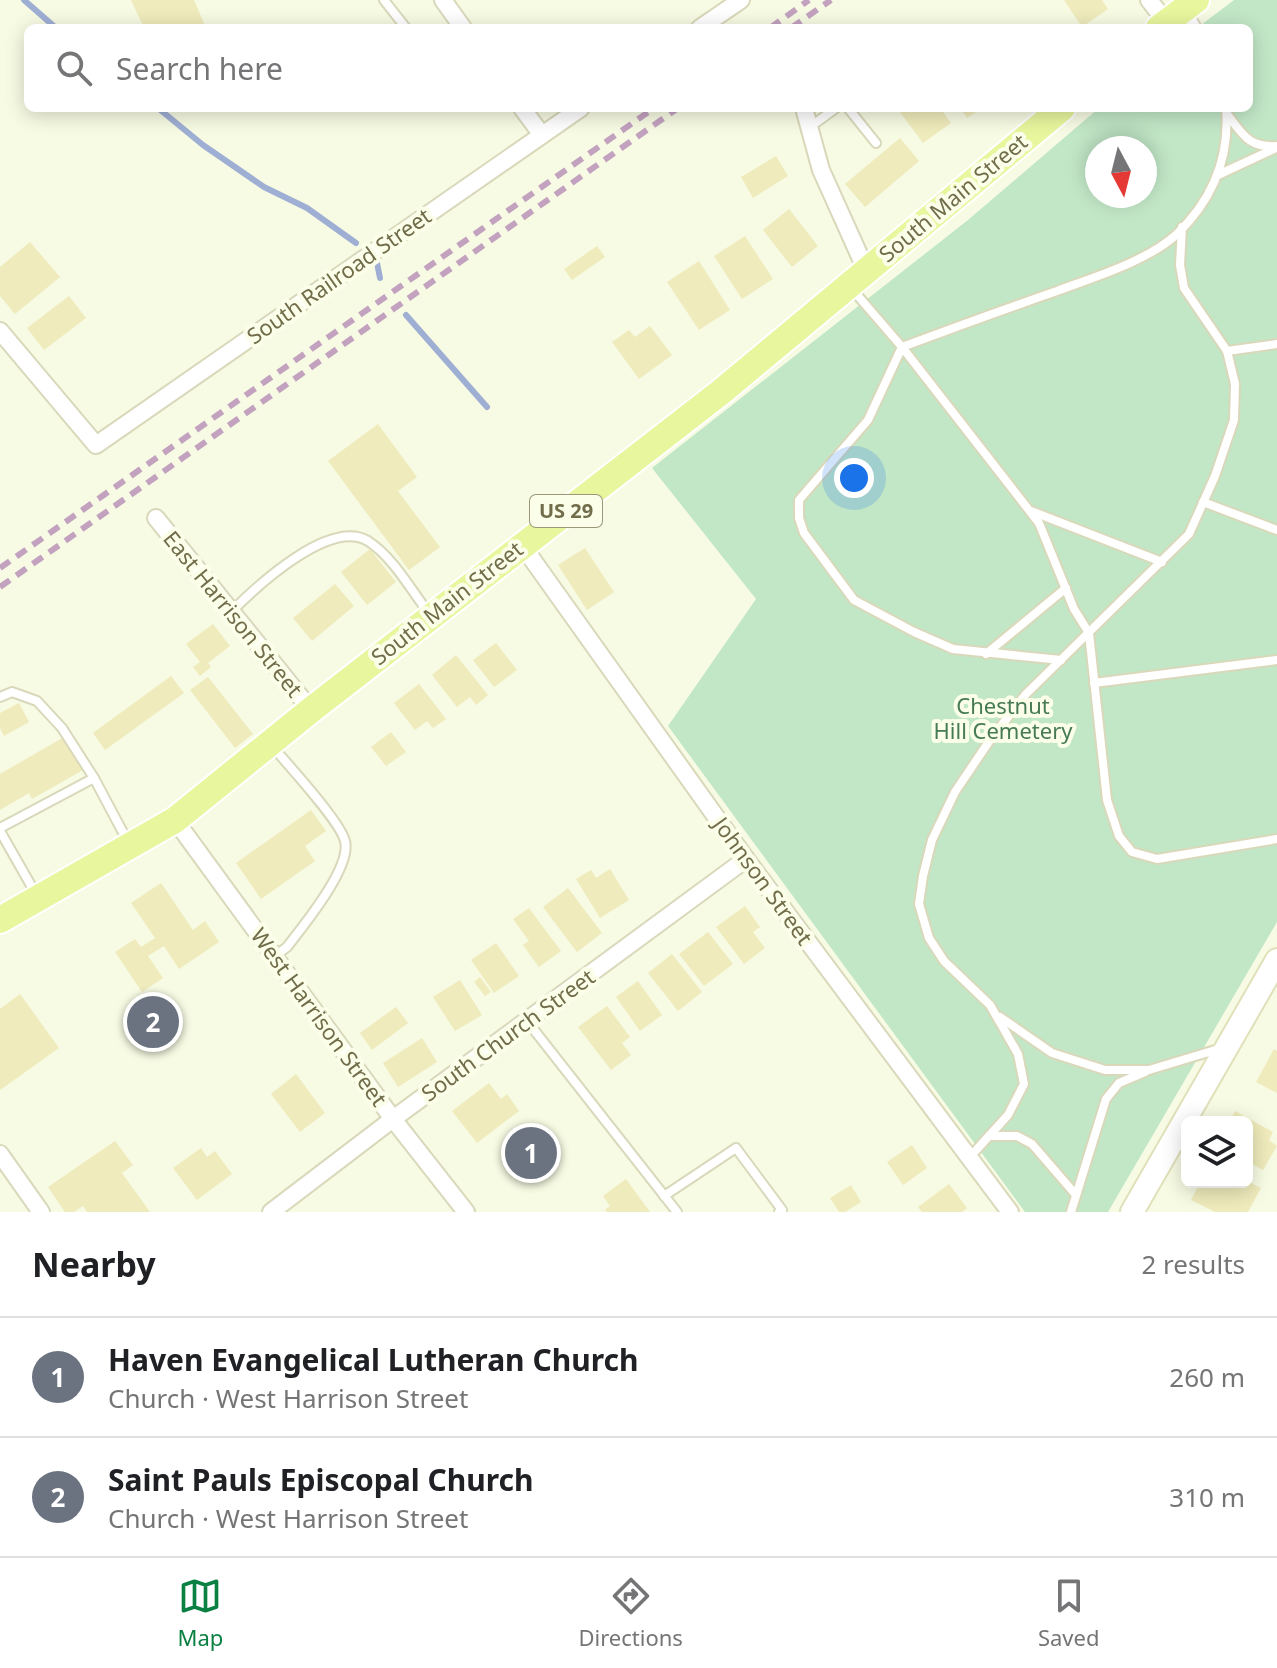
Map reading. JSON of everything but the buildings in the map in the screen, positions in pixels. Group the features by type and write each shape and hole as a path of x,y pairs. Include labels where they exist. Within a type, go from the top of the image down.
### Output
{"main road":[{"name":"South Main Street","path":"0,920 175,820 311,710 721,392 1057,112"}],"street":[{"path":"443,0 460,24"},
{"path":"706,24 741,0"},
{"path":"1149,0 1181,17"},
{"path":"525,112 542,135"},
{"name":"South Railroad Street","path":"0,331 96,445 575,112"},
{"path":"805,112 857,278"},
{"name":"East Harrison Street","path":"156,518 311,710"},
{"name":"Johnson Street","path":"522,545 746,859 1010,1212"},
{"name":"West Harrison Street","path":"175,820 393,1119 466,1212"},
{"name":"South Church Street","path":"271,1212 746,859"},
{"path":"1132,1212 1277,960"},
{"path":"0,1154 41,1212"}],"lane":[{"path":"384,0 403,24"},
{"path":"809,127 830,112"},
{"path":"851,112 876,143"},
{"path":"1061,660 953,649 854,600 804,533 799,518 799,500 868,420 886,375 902,347 1102,274 1145,255 1176,235 1200,207 1218,175 1228,135 1226,112"},
{"path":"1227,112 1246,138 1261,147 1277,147"},
{"path":"1218,175 1277,147"},
{"path":"969,1158 1008,1115 1024,1084 1018,1054 996,1014 944,961 929,938 919,904 923,876 932,840 955,792 990,740 1026,694 1189,534 1203,502 1234,420 1235,384 1227,351 1184,288 1180,265 1182,227"},
{"path":"857,278 902,347 1039,523 1074,609 1089,633 1107,800 1119,836 1132,852 1157,859 1277,839"},
{"path":"1227,351 1277,344"},
{"path":"1203,502 1277,530"},
{"path":"1030,510 1162,562"},
{"path":"231,612 259,584 307,551 337,537 353,536 368,541 389,562 431,616"},
{"path":"986,654 1066,588"},
{"path":"1094,683 1277,660"},
{"path":"0,697 12,692 37,701 62,728 94,778 130,846"},
{"path":"270,743 337,826 346,842 342,867 292,941 275,956"},
{"path":"38,898 0,830 94,778"},
{"path":"996,1014 1052,1053 1105,1070 1149,1070"},
{"path":"527,1021 677,1212"},
{"path":"1071,1212 1106,1099 1119,1083 1149,1070 1227,1047"},
{"path":"989,1136 1017,1136 1032,1144 1076,1195"},
{"path":"664,1196 736,1148 782,1210 779,1212"}],"green space":[{"name":"Chestnut Hill Cemetery","path":"1234,0 1277,0 1277,922 1108,1212 1025,1212 668,726 756,599 652,468 968,220 1094,112 1253,112 1253,24 1202,24"}],"waterway":[{"path":"24,0 51,24"},
{"path":"163,112 203,145 264,187 307,208 356,243"},
{"path":"377,263 380,278"},
{"path":"406,315 487,407"}],"railway":[{"path":"776,24 809,0"},
{"path":"797,24 831,0"},
{"path":"0,568 648,112"},
{"path":"0,587 672,112"}],"place":[{"name":"Saint Pauls Episcopal Church","path":"153,1022"},
{"name":"Haven Evangelical Lutheran Church","path":"531,1153"}]}
